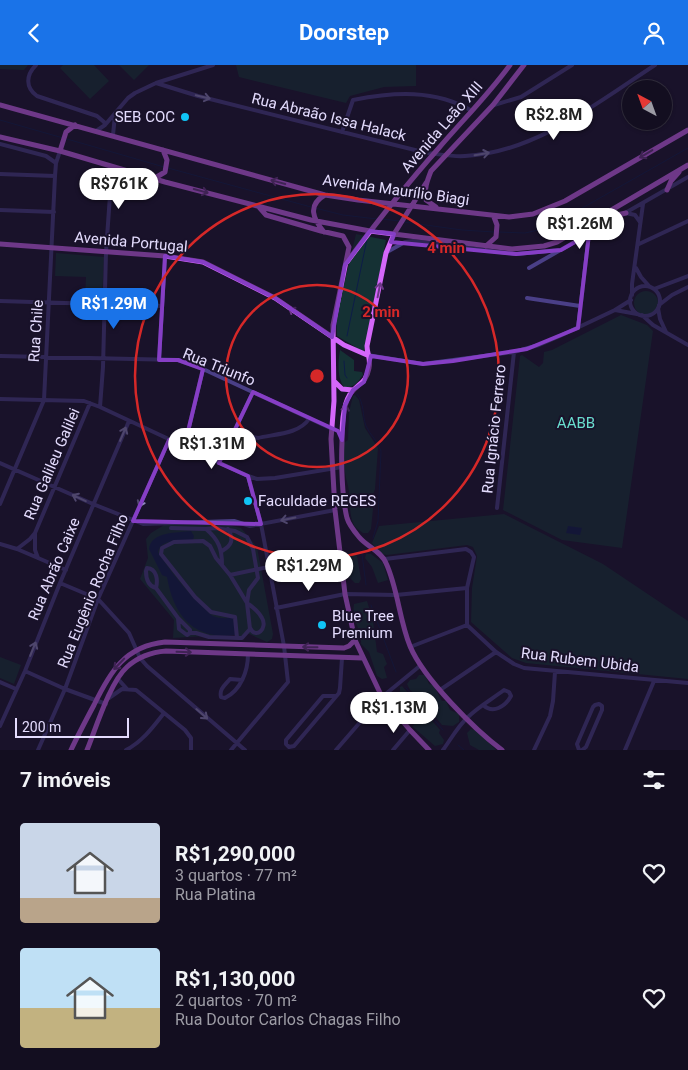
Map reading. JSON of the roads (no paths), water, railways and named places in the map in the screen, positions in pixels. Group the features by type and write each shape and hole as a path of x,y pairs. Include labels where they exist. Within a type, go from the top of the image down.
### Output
{"main road":[{"name":"Avenida Leão XIII","path":"345,265 392,203 434,153 473,111 510,65"},
{"name":"Avenida Leão XIII","path":"439,209 426,200 426,183 432,171 493,105 524,65"},
{"name":"Avenida Maurílio Biagi","path":"0,105 325,195 494,217 521,216 549,209 688,130"},
{"path":"60,151 66,132 75,125"},
{"path":"0,137 60,151 112,167 315,221 370,231 512,249 544,246 557,242 688,165"},
{"path":"63,141 68,154"},
{"path":"10,147 19,142"},
{"path":"154,178 165,171 167,160 163,150"},
{"path":"667,190 671,181 682,168"},
{"path":"426,183 394,233 386,253 367,346 367,355 370,362 367,375 364,382 353,390 345,405 342,467 347,517 349,524 360,539 385,559 396,595 400,618 410,647 420,665 466,718 502,750"},
{"path":"324,232 315,221 314,211 317,201 325,195"},
{"path":"259,207 266,215 345,238 349,247 334,314 328,327 321,329"},
{"path":"594,220 626,213"},
{"path":"284,221 293,216"},
{"path":"486,246 496,237 497,225 494,217"},
{"path":"436,244 446,241"},
{"name":"Avenida Portugal","path":"0,244 165,256 204,262 275,298 334,338 367,355"},
{"path":"334,314 335,381 332,468 345,594 355,640 382,697 429,750"},
{"path":"335,381 342,389 353,390"},
{"path":"332,429 338,432 342,440"},
{"path":"71,750 96,700 116,666 137,649 165,642 344,648 355,640"},
{"path":"87,750 118,679 128,667 140,658 158,652 342,659 363,658"}],"street":[{"path":"36,65 29,75 31,92 37,96 97,115 105,125"},
{"path":"96,131 105,125 128,98 135,93 156,83 214,65"},
{"path":"493,105 521,97 572,65"},
{"name":"Rua Abraão Issa Halack","path":"156,83 190,94 342,132 434,153 464,156 486,154 547,134 655,65"},
{"path":"342,132 353,100 394,93 418,93 450,100 473,111"},
{"path":"113,135 115,115"},
{"path":"0,148 0,144 46,156 56,163"},
{"name":"Rua Chile","path":"0,504 44,400 55,176 56,163 60,151"},
{"path":"100,407 104,358 106,252 112,167"},
{"path":"0,175 55,176"},
{"path":"529,268 688,177"},
{"path":"644,203 632,284 631,298 633,308 668,335 688,345"},
{"path":"0,209 54,212"},
{"path":"626,213 635,215 640,222"},
{"path":"639,244 688,221"},
{"path":"394,233 412,241"},
{"path":"578,328 589,234"},
{"path":"386,253 405,242 412,241 516,254 561,250"},
{"path":"159,360 165,256"},
{"path":"636,265 641,277 653,288 660,298 660,319 668,335"},
{"path":"631,298 634,291 642,286 653,288 688,276"},
{"path":"615,310 651,314 672,295 688,287"},
{"path":"527,298 580,306"},
{"name":"Avenida Portugal","path":"367,355 423,364 514,353 539,345 578,328 615,310 631,298"},
{"path":"0,301 162,306"},
{"path":"683,342 688,340"},
{"name":"Rua Ignácio Ferrero","path":"498,508 514,353"},
{"name":"Rua Triunfo","path":"0,356 178,360 203,369 332,429"},
{"path":"184,447 203,369"},
{"path":"220,463 252,392"},
{"path":"0,399 84,401 248,477 257,479 275,478 342,467"},
{"name":"Rua Galileu Galilei","path":"17,549 35,533 90,403"},
{"path":"235,429 258,438 303,427 309,419"},
{"name":"Rua Abrão Caixe","path":"0,726 25,671 129,421"},
{"name":"Rua Eugênio Rocha Filho","path":"38,750 65,689 98,599 169,440"},
{"path":"0,463 144,524 234,521 250,526 335,510"},
{"path":"231,750 288,682 284,646 270,567 248,477"},
{"path":"171,528 228,529 241,533 250,542 258,578 249,590 249,631"},
{"path":"206,529 216,538 222,551 222,565"},
{"path":"222,551 231,544 232,538 228,529"},
{"name":"Rua Galileu Galilei","path":"35,533 35,551 38,558"},
{"path":"178,618 179,629 187,635 196,633 209,637 238,638 249,631 260,633 264,628 260,614 249,604 216,558 210,546 203,541 174,542 164,545 160,551 194,597 212,612 235,617 238,638"},
{"path":"0,544 66,569"},
{"path":"385,559 466,549 472,552 474,557 467,589 467,625 410,647"},
{"path":"230,575 340,552"},
{"path":"156,588 158,582 155,573 153,569 147,568 148,582 156,588 178,618 190,630 190,633"},
{"path":"60,583 98,599 129,633 140,658 147,666 245,750"},
{"path":"276,608 345,594 396,595 467,589"},
{"name":"Rua Rubem Ubida","path":"467,625 496,652 524,668 688,683"},
{"path":"440,690 496,652"},
{"path":"242,680 230,679 221,688 221,697 229,697 242,680 246,674 248,654"},
{"path":"336,696 323,696 286,740 286,744 294,747 336,696 340,688 342,659"},
{"path":"336,750 382,697 420,665"},
{"path":"25,671 65,689 106,704"},
{"path":"534,750 550,716 555,672"},
{"path":"118,679 127,689"},
{"path":"624,750 654,681"},
{"path":"0,682 16,689"},
{"path":"109,698 119,691 127,689 136,690 188,734 191,750"},
{"path":"443,750 466,718 482,705 504,690 509,692 511,696 509,700 492,711 482,705"},
{"path":"599,704 602,710 586,747 580,750 577,744 593,707 599,704"},
{"path":"126,750 142,739 164,713"},
{"path":"393,750 410,730"}],"water":[{"path":"568,526 582,528 580,535 566,533"},
{"path":"191,531 194,536 193,540 167,542 163,544 158,552 173,574 210,614 218,618 233,618 236,635 221,636 208,634 188,623 175,604 167,577 162,575 149,549 151,543 160,536"}],"waterway":[{"path":"0,120 63,138"},
{"path":"67,139 164,167"},
{"path":"498,232 525,233 547,228 688,148"},
{"path":"168,168 311,207"},
{"path":"315,208 343,215 377,219"},
{"path":"381,219 400,221"},
{"path":"404,222 462,230 494,232"},
{"path":"347,336 367,239"},
{"path":"344,361 347,378"},
{"path":"357,394 360,398 366,426 381,451 378,521 373,538"},
{"path":"362,554 366,585"},
{"path":"371,605 396,672"},
{"path":"406,688 443,730"},
{"path":"458,745 464,750"}],"place":[{"name":"SEB COC","path":"185,117"},
{"name":"Faculdade REGES","path":"248,501"},
{"name":"Blue Tree Premium","path":"322,625"}],"park label":[{"name":"AABB","path":"576,423"}]}
